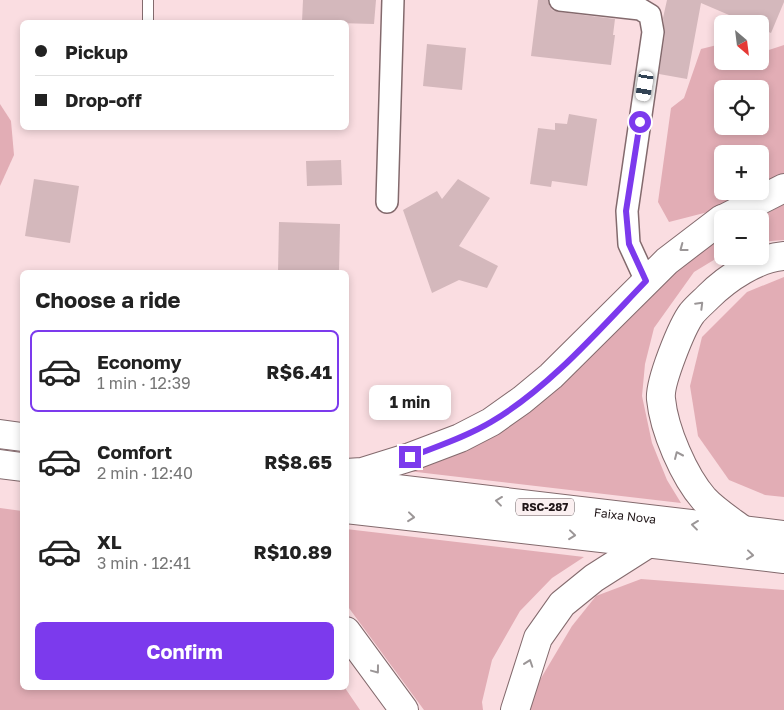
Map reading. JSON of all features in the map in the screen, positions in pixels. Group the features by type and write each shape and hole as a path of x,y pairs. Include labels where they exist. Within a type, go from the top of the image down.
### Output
{"highway":[{"path":"741,210 784,188"},
{"path":"349,473 362,472 410,457 460,438 492,422 552,376 667,261 714,226"},
{"path":"743,530 705,500 687,476 672,440 661,397 672,355 692,314 721,284 758,264 774,257 784,256"},
{"path":"0,434 20,437"},
{"path":"0,464 20,467"},
{"name":"Faixa Nova","path":"349,484 784,535"},
{"name":"Faixa Nova","path":"349,509 784,559"},
{"path":"515,710 538,638 562,604 594,578 649,543"},
{"path":"349,635 404,710"}],"street":[{"path":"387,202 393,0"},
{"path":"560,0 640,9 650,15 653,32 626,211 629,244 646,281"}],"lane":[{"path":"148,0 148,20"}],"shaded area":[{"path":"784,45 784,173 769,181 769,145 714,145 714,200 731,200 708,212 669,222 658,202 671,108 684,98 701,49 714,46 714,70 769,70 769,50"},
{"path":"0,104 11,121 14,155 0,186"},
{"path":"784,204 784,240 769,241 769,212"},
{"path":"714,243 714,260 694,272 654,328 645,364 642,396 652,443 667,480 681,503 408,471 443,460 485,439 650,288"},
{"path":"784,277 784,497 765,495 729,480 698,436 690,386 702,337 747,292"},
{"path":"0,508 20,511 20,690 346,690 360,710 0,710"},
{"path":"349,529 584,557 552,578 520,611 492,660 482,702 483,710 424,710 349,608"},
{"path":"641,579 784,590 784,710 530,710 531,695 572,626 596,596"}],"building":[{"path":"303,0 376,0 374,24 349,23 349,20 302,20"},
{"path":"538,0 548,0 552,10 559,12 615,19 611,65 531,56"},
{"path":"667,0 784,0 771,33 769,32 769,15 729,15 701,3 687,79 659,74 665,34 663,18"},
{"path":"427,44 466,48 462,90 423,86"},
{"path":"569,114 597,119 587,186 552,181 551,187 530,184 538,128 555,130 555,123 567,124"},
{"path":"341,160 342,185 307,186 306,161"},
{"path":"34,179 79,186 70,243 25,236"},
{"path":"458,179 490,198 459,246 498,266 487,288 459,280 432,293 403,210 437,191 442,199"},
{"path":"279,222 340,224 339,270 278,270"}],"route":[{"path":"410,457 460,438 492,422 522,400 552,376 646,281 629,244 626,211 640,122"}]}
